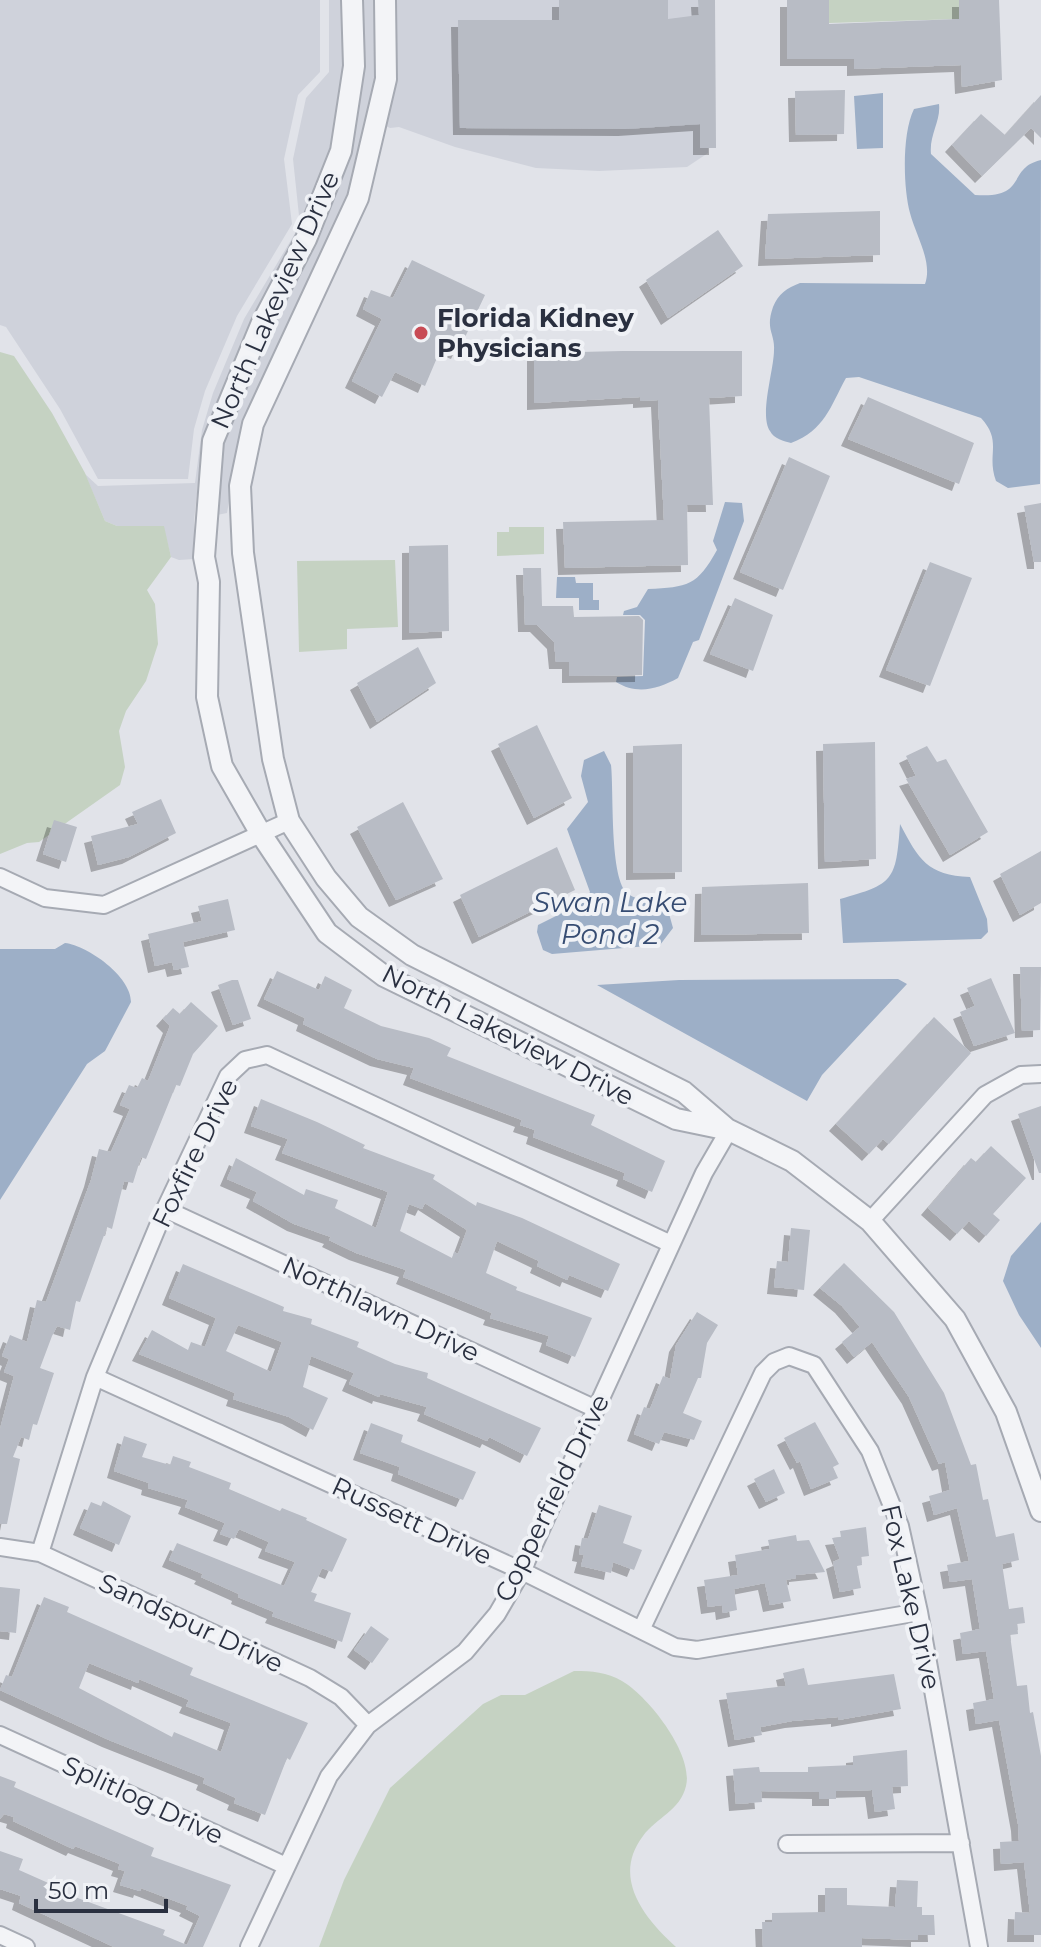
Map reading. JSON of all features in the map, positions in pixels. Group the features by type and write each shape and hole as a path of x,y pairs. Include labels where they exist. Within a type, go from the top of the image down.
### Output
{"street":[{"name":"North Lakeview Drive","path":"352,0 354,66 341,151 306,239 261,325 213,441 206,527 207,697 222,766 261,834 327,933 384,976 676,1119 729,1130"},
{"name":"North Lakeview Drive","path":"385,0 386,79 369,162 358,198 253,424 240,486 243,553 273,759 289,821 326,878 359,917 412,955 684,1092 729,1130 792,1161 870,1221 955,1319 1006,1412 1041,1511"},
{"path":"206,527 241,519"},
{"path":"0,877 45,898 104,905 289,821"},
{"path":"480,1022 493,998"},
{"name":"Foxfire Drive","path":"40,1553 95,1377 165,1209 228,1076 245,1060 267,1055 671,1244"},
{"path":"870,1221 985,1095 1021,1075 1041,1074"},
{"name":"Copperfield Drive","path":"249,1947 329,1776 368,1725 465,1652 497,1614 522,1571 704,1173 729,1130"},
{"name":"Northlawn Drive","path":"165,1209 596,1409"},
{"name":"Fox Lake Drive","path":"641,1630 763,1373 774,1362 789,1356 814,1365 870,1451 900,1526 919,1612 979,1947"},
{"name":"Russett Drive","path":"95,1377 522,1571 675,1647 697,1650 919,1612"},
{"name":"Sandspur Drive","path":"0,1547 40,1553 310,1678 341,1697 368,1725"},
{"name":"Splitlog Drive","path":"0,1735 286,1866"},
{"path":"787,1844 961,1843"},
{"path":"0,1935 26,1947"}],"shaded area":[{"path":"0,0 320,0 320,72 298,95 284,159 292,224 237,316 205,391 194,429 188,479 98,479 60,409 6,327 0,325"},
{"path":"329,0 342,0 344,65 331,148 297,236 252,322 203,438 194,521 194,559 179,560 171,557 163,526 117,526 105,521 85,474 98,486 195,483 202,430 213,393 244,319 300,225 293,159 306,98 329,72"},
{"path":"362,0 375,0 376,78 359,160 348,195 243,421 227,513 217,515 223,443 271,329 315,242 350,160 364,65"},
{"path":"395,0 708,0 708,153 687,167 599,171 536,168 455,147 399,127 390,128 386,126 396,79"}],"green space":[{"path":"829,0 959,0 959,19 829,23"},
{"path":"0,352 14,356 52,413 85,473 105,521 117,526 164,526 171,557 147,590 155,604 158,644 146,681 126,711 119,731 125,767 120,785 39,842 27,843 0,854"},
{"path":"509,527 544,527 544,554 497,556 497,532 509,532"},
{"path":"395,560 398,627 347,629 347,649 299,652 297,561"},
{"path":"574,1671 605,1674 633,1689 667,1727 683,1758 687,1773 683,1795 643,1836 630,1867 631,1882 643,1911 676,1947 319,1947 344,1880 390,1788 483,1704 501,1695 525,1695"}],"water":[{"path":"883,93 883,148 857,149 854,96"},
{"path":"939,104 931,154 975,195 1003,192 1010,188 1024,169 1041,160 1040,484 1008,488 996,481 993,441 988,426 981,418 859,377 846,378 825,416 802,438 791,443 777,438 767,424 766,404 774,350 770,321 775,302 784,292 800,283 925,284 927,267 908,202 905,175 907,132 914,109"},
{"path":"725,502 742,503 744,521 699,640 693,642 678,678 647,689 616,682 617,677 643,676 645,620 640,615 623,615 624,611 637,607 648,589 682,585 697,578 717,550 713,541"},
{"path":"557,577 575,577 576,583 593,583 593,600 599,600 599,610 579,610 579,598 556,598"},
{"name":"Swan Lake Pond 2","path":"604,751 611,765 615,854 622,885 632,897 668,910 673,928 660,945 552,954 543,950 538,925 584,902 590,892 567,829 588,802 581,776 584,760"},
{"path":"900,824 926,863 944,873 970,877 987,919 988,932 981,939 843,943 840,899 872,889 889,877 897,858"},
{"path":"65,943 85,950 107,964 124,982 131,1002 105,1051 87,1064 0,1200 0,949 55,949"},
{"path":"898,979 907,984 822,1075 807,1101 597,985 679,980"},
{"path":"1041,1222 1041,1348 1019,1315 1003,1281 1011,1256"}],"building":[{"path":"559,0 668,0 668,19 699,15 698,0 715,0 716,148 700,148 700,124 625,129 460,128 458,20 559,20"},
{"path":"787,0 829,0 829,24 959,19 959,0 999,0 1002,80 962,87 961,65 854,69 854,59 787,59"},
{"path":"845,90 844,134 796,135 795,91"},
{"path":"1041,95 1041,138 1031,128 982,176 952,145 981,114 1005,135"},
{"path":"880,211 880,255 765,259 768,214"},
{"path":"718,230 743,266 668,318 646,280"},
{"name":"Florida Kidney Physicians","path":"412,260 485,295 458,352 442,346 425,386 395,372 382,397 352,381 382,319 363,309 371,290 393,298"},
{"path":"742,351 742,396 709,398 713,505 687,505 688,565 565,568 563,522 664,520 658,400 640,401 640,397 534,403 534,353"},
{"path":"868,397 974,443 959,484 848,439"},
{"path":"789,457 830,476 783,590 740,572"},
{"path":"1041,503 1041,562 1034,562 1024,506"},
{"path":"448,545 449,631 409,633 409,546"},
{"path":"930,562 972,578 930,686 886,670"},
{"path":"523,568 541,568 542,606 573,606 574,617 639,616 643,620 642,675 569,676 569,662 556,662 554,642 537,625 525,625"},
{"path":"735,598 773,615 753,671 710,654"},
{"path":"418,647 436,683 377,722 357,683"},
{"path":"537,725 572,798 534,818 498,744"},
{"path":"875,742 876,859 825,862 823,744"},
{"path":"682,744 682,872 633,873 633,746"},
{"path":"927,746 937,762 946,759 988,832 950,855 906,779 916,776 906,756"},
{"path":"161,799 176,833 129,857 98,865 91,836 138,824 132,812"},
{"path":"403,802 443,879 396,900 357,827"},
{"path":"54,820 77,827 66,862 43,854"},
{"path":"557,847 575,890 479,937 460,895"},
{"path":"1041,851 1041,903 1020,915 1000,874"},
{"path":"808,883 809,933 701,935 702,887"},
{"path":"228,899 235,930 183,942 189,967 174,970 172,962 155,966 148,934 202,921 198,906"},
{"path":"1020,967 1041,967 1040,1030 1022,1031"},
{"path":"277,971 319,990 325,976 352,990 344,1008 381,1026 429,1038 451,1048 447,1056 595,1115 591,1125 665,1161 652,1192 623,1179 625,1173 533,1137 535,1130 520,1125 522,1120 410,1078 414,1068 377,1059 303,1024 305,1018 264,999"},
{"path":"991,978 1015,1033 974,1046 960,1012 975,1006 967,988"},
{"path":"238,980 251,1019 233,1025 218,985"},
{"path":"191,1002 218,1026 193,1054 180,1086 176,1085 146,1159 141,1157 133,1183 124,1181 112,1229 107,1227 80,1302 76,1301 70,1330 57,1326 52,1336 40,1368 54,1373 37,1425 33,1424 29,1440 21,1437 13,1457 20,1459 7,1524 0,1524 0,1429 14,1376 4,1372 9,1359 2,1356 10,1335 27,1342 37,1300 46,1302 91,1180 99,1149 111,1152 130,1109 120,1105 129,1085 137,1088 142,1078 148,1081 170,1026 163,1019 173,1008 180,1014"},
{"path":"934,1017 971,1053 889,1144 883,1139 869,1154 836,1124"},
{"path":"261,1099 365,1145 363,1148 435,1175 433,1179 476,1206 477,1202 522,1218 620,1264 608,1291 569,1275 567,1280 537,1266 539,1261 497,1241 486,1273 517,1287 516,1290 592,1318 575,1357 546,1345 549,1336 490,1318 492,1313 403,1277 406,1270 356,1253 329,1240 331,1237 294,1224 253,1201 257,1192 227,1179 236,1158 304,1195 306,1189 338,1200 335,1208 376,1228 388,1192 282,1153 288,1139 251,1126","holes":["425,1203 467,1230 458,1254 454,1252 452,1258 400,1231 409,1204 422,1209"]},
{"path":"1041,1106 1041,1173 1039,1173 1018,1114"},
{"path":"991,1146 1026,1178 993,1214 1000,1220 986,1236 969,1221 957,1234 928,1208 971,1158 976,1162"},
{"path":"791,1228 810,1230 804,1290 774,1287 777,1261 788,1262"},
{"path":"844,1263 894,1312 944,1393 971,1465 976,1464 983,1500 988,1499 996,1537 1014,1533 1019,1560 1002,1564 1009,1609 1023,1607 1025,1623 1017,1624 1018,1634 1010,1635 1017,1686 1027,1685 1030,1713 1033,1712 1041,1756 1041,1935 1014,1935 1015,1912 1030,1913 1024,1862 1001,1864 1000,1842 1019,1841 1018,1824 999,1720 976,1724 973,1703 994,1699 986,1651 963,1654 960,1633 980,1629 972,1579 950,1582 947,1565 969,1561 957,1508 934,1515 929,1496 950,1490 945,1462 939,1464 909,1397 872,1342 854,1357 842,1342 860,1327 842,1306 820,1288"},
{"path":"183,1264 284,1307 283,1311 312,1319 311,1324 359,1342 357,1347 395,1364 428,1373 427,1378 541,1428 527,1456 489,1437 487,1441 424,1414 427,1407 380,1394 379,1397 349,1384 354,1373 311,1356 303,1387 328,1398 313,1430 289,1417 233,1399 235,1393 139,1354 152,1330 188,1350 191,1342 205,1347 216,1318 169,1298","holes":["238,1325 282,1342 271,1372 226,1351"]},
{"path":"697,1312 718,1325 707,1343 701,1378 698,1378 683,1413 702,1421 694,1440 664,1432 659,1444 634,1434 644,1407 650,1409 663,1376 670,1379 676,1345"},
{"path":"815,1422 839,1464 833,1467 838,1478 811,1489 800,1461 797,1463 784,1438"},
{"path":"371,1423 403,1435 401,1442 476,1472 463,1500 398,1474 400,1467 360,1453"},
{"path":"124,1436 147,1444 142,1457 170,1465 173,1456 191,1462 189,1467 231,1483 229,1489 280,1511 282,1508 307,1518 347,1539 332,1572 322,1568 311,1592 317,1594 314,1601 351,1613 342,1642 272,1616 274,1612 238,1597 239,1594 201,1577 203,1574 169,1560 177,1543 284,1586 295,1562 265,1551 269,1542 239,1529 234,1539 220,1534 225,1523 185,1507 188,1500 148,1488 149,1483 114,1471"},
{"path":"774,1469 785,1493 766,1502 754,1479"},
{"path":"103,1501 131,1516 119,1545 80,1528 91,1502 101,1506"},
{"path":"599,1505 632,1516 623,1543 642,1550 634,1570 613,1562 611,1573 581,1566 584,1555 579,1554 582,1538 588,1539"},
{"path":"866,1527 869,1556 861,1557 862,1565 857,1566 861,1588 840,1592 833,1562 840,1559 832,1538 841,1537 840,1531"},
{"path":"796,1535 797,1541 809,1540 825,1572 796,1575 796,1578 786,1580 791,1601 770,1605 765,1583 734,1589 737,1610 723,1613 722,1605 708,1607 704,1580 738,1575 735,1555 770,1549 768,1540"},
{"path":"0,1587 20,1589 16,1633 0,1631"},
{"path":"44,1597 69,1607 67,1612 193,1668 190,1675 308,1723 290,1760 287,1758 265,1815 234,1803 236,1798 203,1783 205,1778 109,1740 0,1690 6,1675 12,1677","holes":["89,1663 138,1683 139,1679 189,1700 186,1706 231,1723 221,1752 174,1732 172,1737 79,1688"]},
{"path":"371,1626 389,1639 372,1663 354,1650"},
{"path":"804,1668 808,1685 894,1674 901,1709 838,1720 838,1717 792,1721 760,1727 762,1735 735,1740 726,1693 786,1686 783,1673"},
{"path":"907,1750 908,1786 892,1787 895,1809 875,1812 872,1790 836,1791 836,1799 819,1799 819,1792 761,1791 762,1802 736,1804 733,1769 759,1767 760,1772 808,1772 808,1767 853,1765 853,1756"},
{"path":"0,1776 16,1782 14,1787 154,1848 151,1856 231,1885 203,1947 114,1947 19,1903 21,1896 0,1889 0,1851 23,1859 19,1870 55,1886 53,1889 165,1930 163,1935 187,1945 200,1916 186,1909 188,1906 141,1888 140,1891 120,1885 125,1871 118,1869 120,1864 75,1846 73,1849 13,1821 14,1817 4,1814 0,1819"},
{"path":"897,1880 918,1881 917,1907 922,1907 922,1915 934,1915 935,1935 918,1935 918,1940 862,1938 862,1947 763,1947 762,1922 772,1922 772,1913 825,1912 825,1888 847,1888 847,1905 895,1907"}],"place":[{"name":"Florida Kidney Physicians","path":"421,333"}]}
